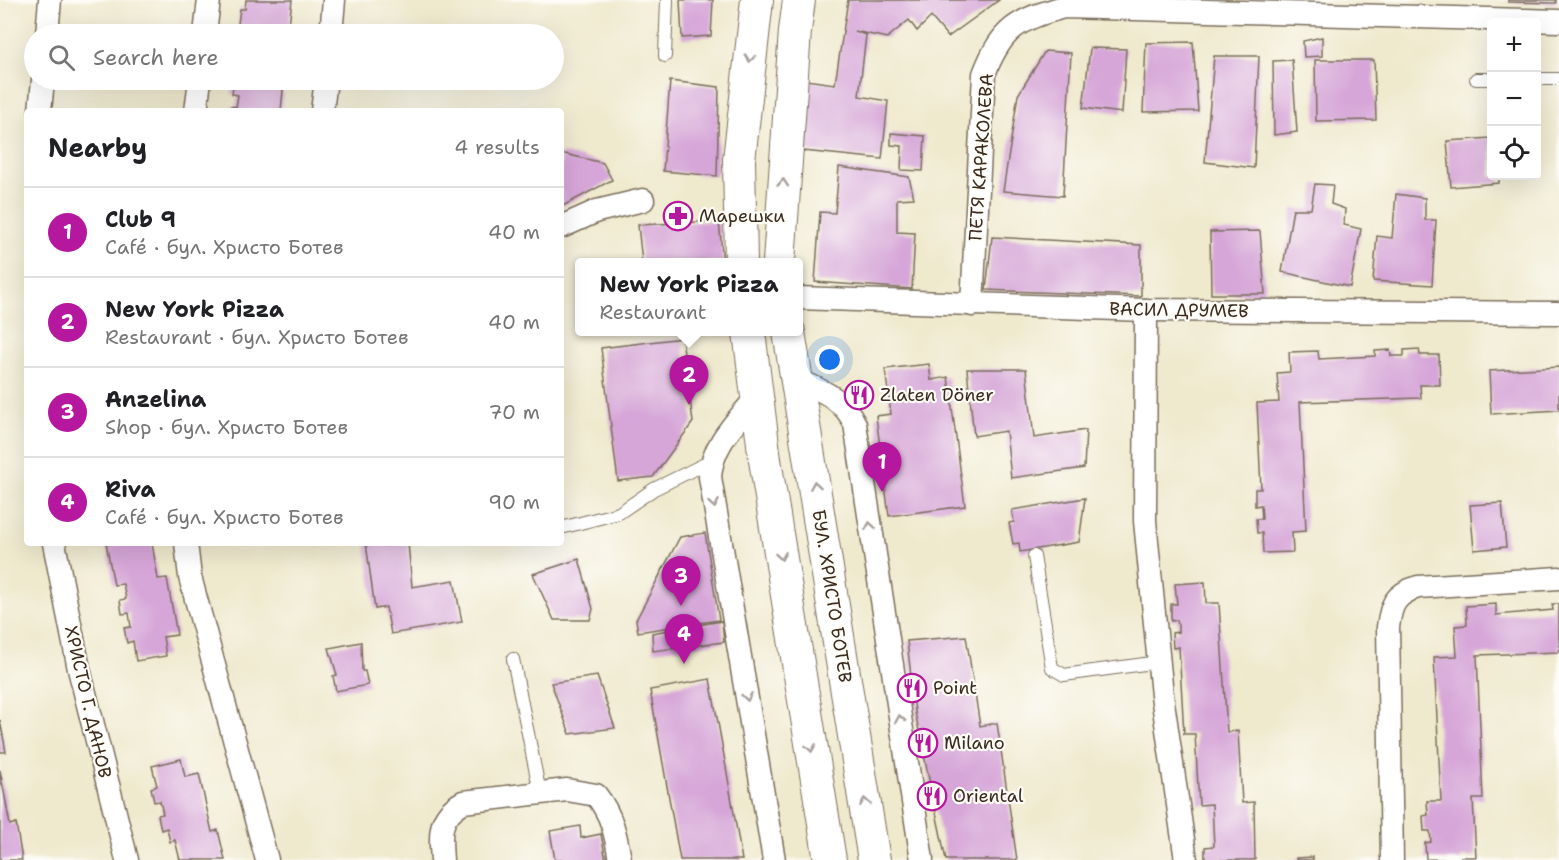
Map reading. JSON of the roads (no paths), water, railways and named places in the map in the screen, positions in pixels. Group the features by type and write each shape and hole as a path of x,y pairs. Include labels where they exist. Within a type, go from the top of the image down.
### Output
{"main road":[{"path":"741,258 739,160 757,0"},
{"path":"779,258 799,0"},
{"path":"749,336 756,399 830,860"},
{"name":"БУЛ. ХРИСТО БОТЕВ","path":"790,336 874,860"}],"street":[{"path":"48,24 50,0"},
{"path":"206,24 209,0"},
{"path":"332,24 334,0"},
{"name":"ПЕТЯ КАРАКОЛЕВА","path":"972,305 984,74 995,47 1016,24 1064,7 1559,21"},
{"path":"40,108 42,90"},
{"path":"196,108 199,90"},
{"path":"322,108 325,90"},
{"path":"564,226 597,212 643,200"},
{"name":"ВАСИЛ ДРУМЕВ","path":"803,298 1146,310 1559,313"},
{"path":"1146,310 1144,521 1159,662 1186,860"},
{"path":"798,380 838,399 849,411 855,424 922,860"},
{"path":"756,399 718,445 711,461 710,477 774,860"},
{"name":"ХРИСТО Г. ДАНОВ","path":"55,546 79,669 127,860"},
{"path":"186,546 190,577 267,860"},
{"path":"1392,860 1388,627 1395,601 1404,591 1418,587 1559,578"},
{"path":"442,860 440,832 444,819 452,808 474,799 567,790 596,795 607,809 614,825 620,860"}],"lane":[{"path":"665,56 667,0"},
{"path":"1476,79 1487,79"},
{"path":"1541,79 1559,79"},
{"path":"564,527 619,513 654,489 711,461"},
{"path":"1034,556 1052,668 1064,675 1159,662"},
{"path":"513,658 540,792"}],"place":[{"name":"Марешки","path":"678,216"},
{"name":"Zlaten Döner","path":"859,395"},
{"name":"New York Pizza","path":"689,405"},
{"name":"Club 9","path":"882,492"},
{"name":"Anzelina","path":"681,606"},
{"name":"Riva","path":"684,664"},
{"name":"Point","path":"912,688"},
{"name":"Milano","path":"923,743"},
{"name":"Oriental","path":"932,796"}]}
